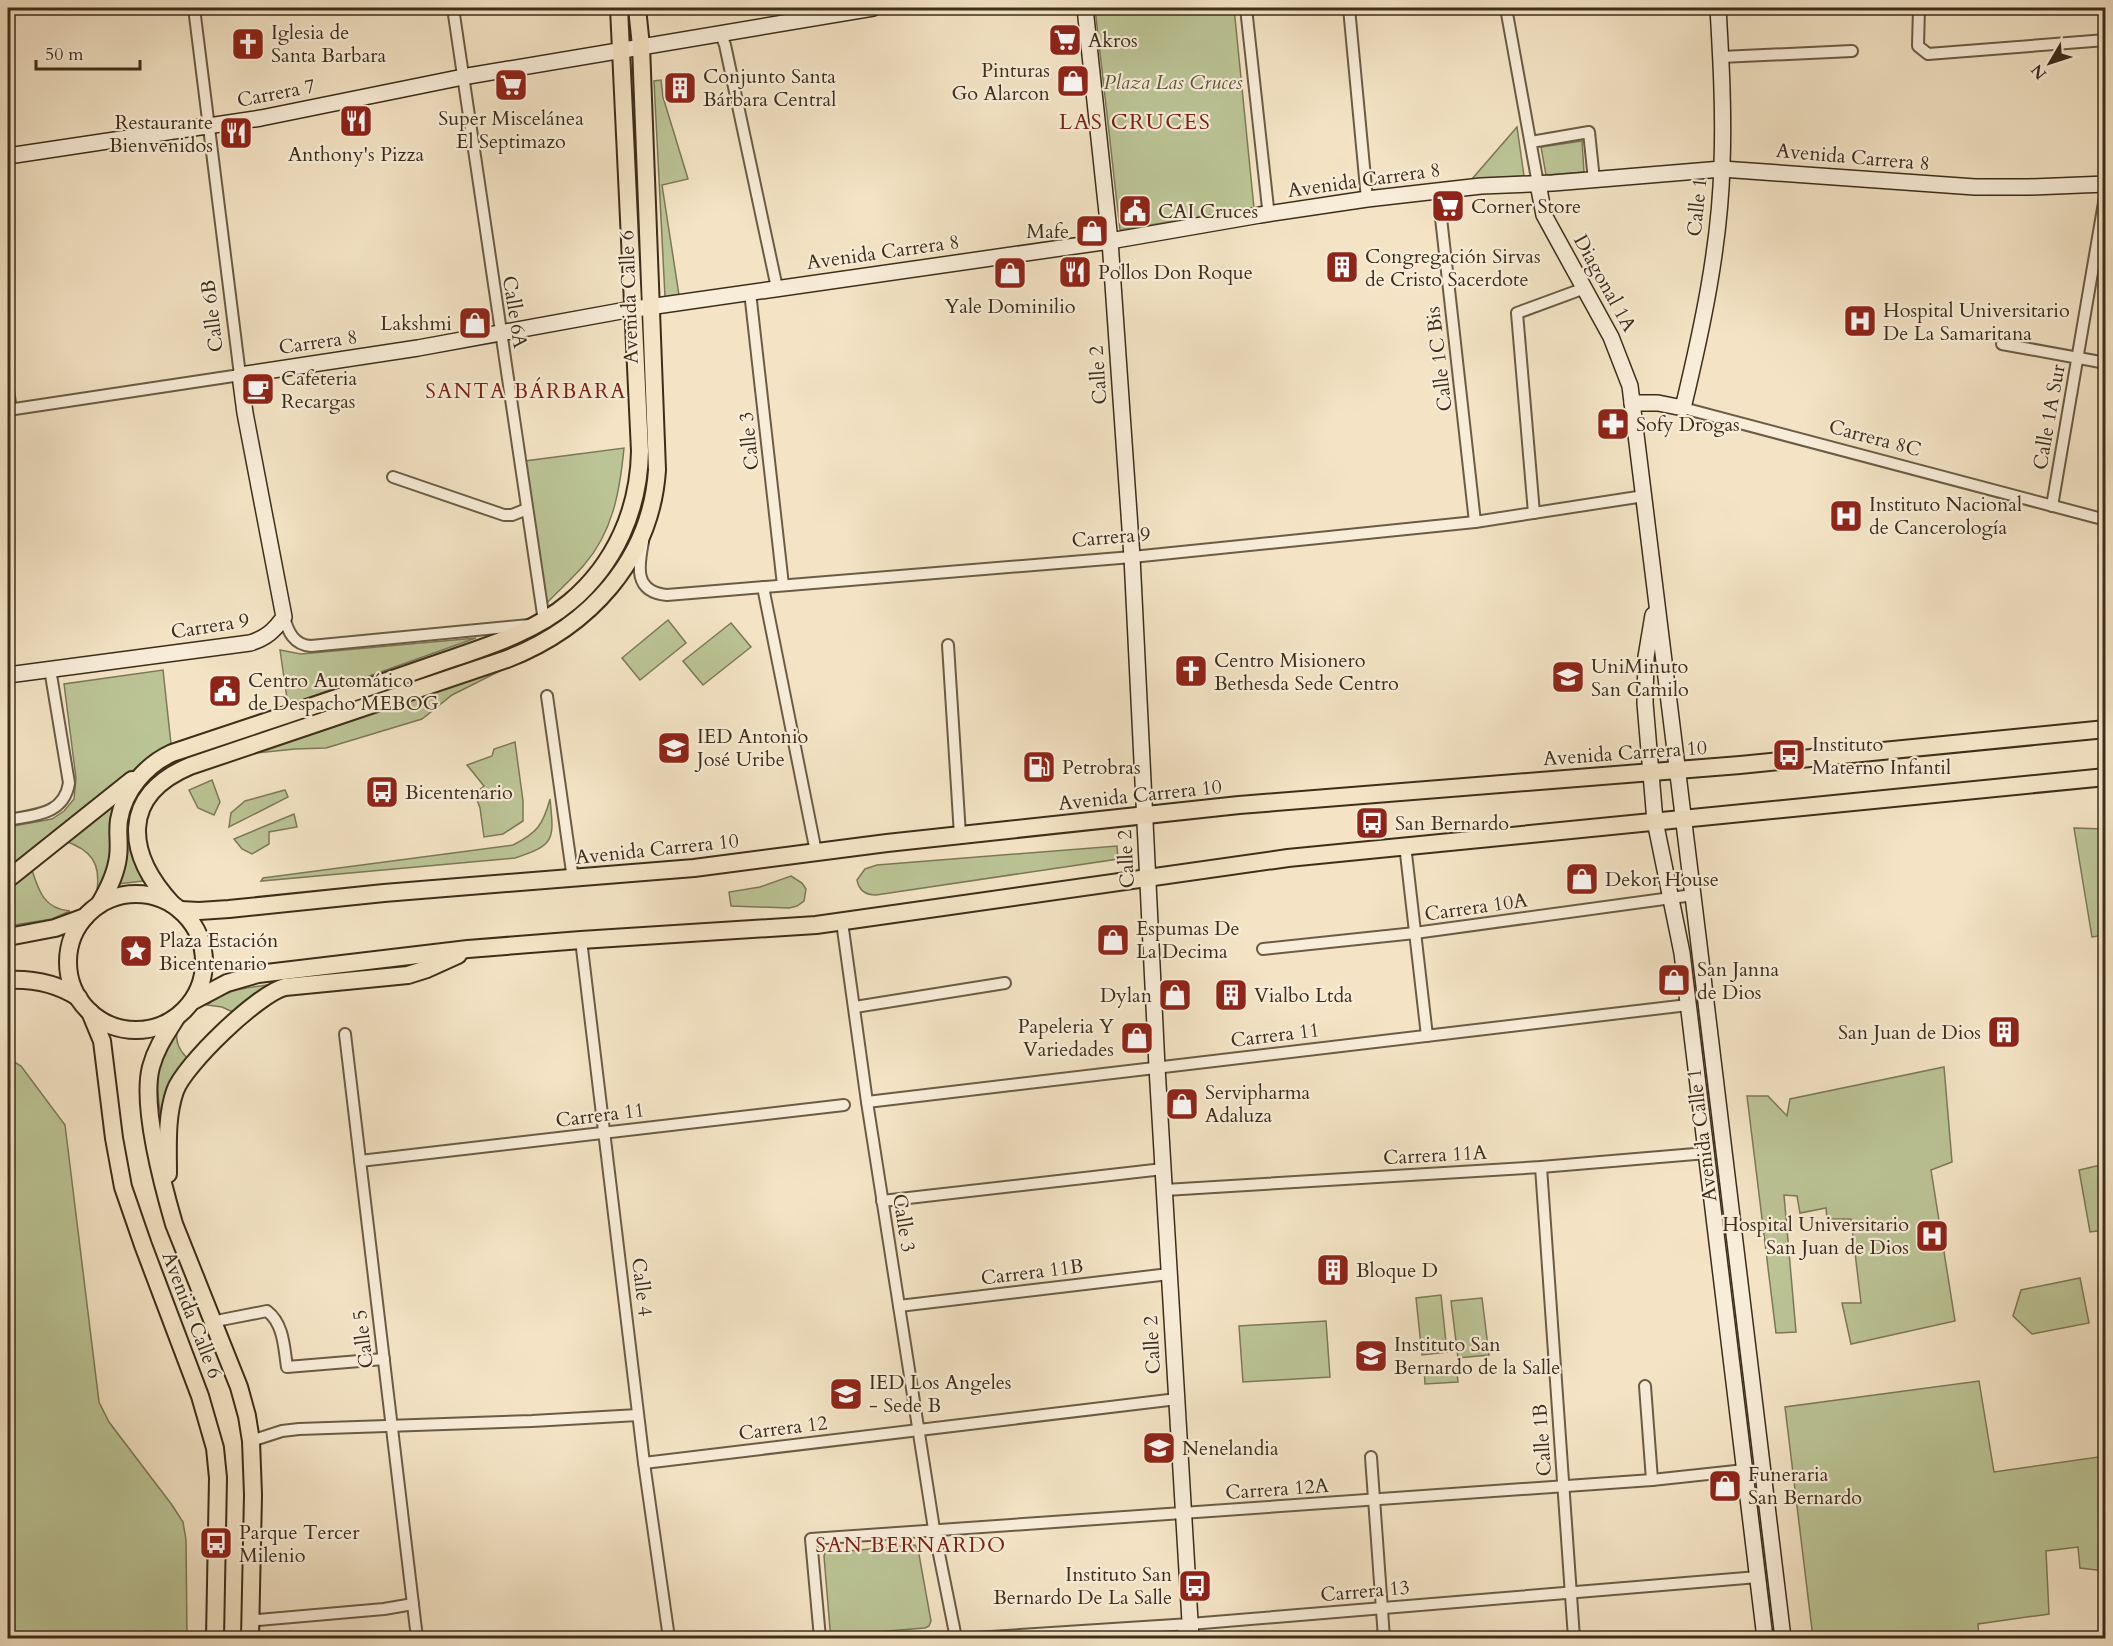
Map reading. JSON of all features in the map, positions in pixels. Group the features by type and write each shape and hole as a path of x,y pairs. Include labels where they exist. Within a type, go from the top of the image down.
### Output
{"main road":[{"name":"Avenida Calle 6","path":"99,904 116,867 119,819 123,806 131,789 147,769 172,753 495,643 541,623 569,603 601,569 623,533 631,513 639,480 640,451 641,46 637,8"},
{"name":"Avenida Calle 6","path":"176,907 156,887 147,871 139,848 137,831 140,813 146,798 163,780 190,766 507,659 537,646 575,622 601,598 629,560 647,525 654,501 657,470 642,308 620,14"},
{"name":"Avenida Carrera 10","path":"176,907 199,911 218,910 396,892 694,868 960,835 1251,804 1677,770 2106,729"},
{"path":"8,879 147,769"},
{"path":"193,1001 227,983 258,974 468,949 581,940 739,932 842,922 1148,876 1288,858 2106,777"},
{"path":"144,894 159,898 176,907 192,922 200,937 204,955 204,970 193,1001 177,1018 159,1026 139,1030 113,1026 90,1012 79,998 70,978 68,955 71,941 86,916 99,904 121,896 144,894"},
{"path":"8,936 55,928 86,916"},
{"path":"167,1198 170,1115 177,1087 193,1063 253,1006 277,989 408,975 427,969 468,949"},
{"path":"8,980 33,981 55,986 79,998"},
{"name":"Avenida Calle 6","path":"90,1012 102,1041 123,1187 200,1396 215,1448 218,1478 215,1638"},
{"name":"Avenida Calle 6","path":"177,1018 157,1049 150,1070 153,1133 174,1224 240,1387 251,1441 253,1495 250,1638"}],"street":[{"name":"Calle 6B","path":"194,8 245,413 284,617"},
{"name":"Calle 6A","path":"453,8 461,77 527,509 541,623"},
{"path":"609,8 620,14"},
{"name":"Carrera 7","path":"8,156 210,126 461,77 873,8"},
{"name":"Calle 2","path":"1085,8 1110,241 1132,556 1157,1067 1190,1631"},
{"path":"1246,8 1268,212"},
{"path":"1349,8 1367,199"},
{"path":"1506,8 1538,184"},
{"name":"Calle 1","path":"1683,408 1709,283 1722,169 1718,8"},
{"path":"1920,8 1918,46 1928,54 2106,40"},
{"path":"720,32 725,45 777,288"},
{"path":"1721,57 1852,51"},
{"path":"1531,142 1588,132 1594,180"},
{"name":"Avenida Carrera 8","path":"642,308 1110,241 1268,212 1481,186 1538,184 1722,169 1975,187 2106,184"},
{"name":"Diagonal 1A","path":"1538,184 1544,215 1586,288 1619,354 1630,386 1632,403"},
{"name":"Calle 1C Bis","path":"1438,191 1475,522"},
{"name":"Calle 1A Sur","path":"2052,506 2106,191"},
{"path":"1534,513 1517,313 1586,288"},
{"name":"Calle 3","path":"750,292 783,585"},
{"name":"Carrera 8","path":"9,410 500,334 642,308"},
{"path":"2002,344 2106,363"},
{"path":"8,390 9,410"},
{"path":"1632,403 1677,770"},
{"name":"Carrera 8C","path":"1632,403 1658,403 1683,408 2106,520"},
{"path":"393,477 504,515 512,515 527,509"},
{"name":"Carrera 9","path":"647,525 639,561 639,573 646,587 653,592 667,595 1132,556 1475,522 1644,496"},
{"path":"763,587 816,852"},
{"path":"1650,772 1644,678 1656,594"},
{"path":"284,617 290,635 303,646 541,623"},
{"name":"Carrera 9","path":"8,675 250,643 269,635 284,617"},
{"path":"948,645 960,835"},
{"path":"8,820 41,814 58,805 64,799 69,783 50,669"},
{"path":"547,696 573,879"},
{"name":"Avenida Calle 1","path":"1677,770 1706,986 1783,1638"},
{"name":"Avenida Calle 1","path":"1650,772 1655,821 1682,953 1765,1638"},
{"path":"1406,845 1427,1036"},
{"name":"Carrera 10A","path":"1263,949 1415,933 1693,896"},
{"name":"Calle 3","path":"842,922 867,1102 918,1430 934,1529 956,1638"},
{"name":"Calle 4","path":"581,940 644,1463 669,1638"},
{"path":"855,1007 1005,983"},
{"name":"Carrera 11","path":"867,1102 1688,1005"},
{"name":"Calle 5","path":"345,1034 417,1638"},
{"name":"Carrera 11","path":"360,1161 844,1105"},
{"name":"Carrera 11A","path":"1164,1190 1541,1167 1707,1153"},
{"name":"Calle 1B","path":"1541,1167 1574,1638"},
{"path":"882,1201 1163,1169"},
{"name":"Carrera 11B","path":"899,1306 1169,1274"},
{"path":"221,1320 267,1311 272,1315 281,1332 287,1367 384,1359"},
{"path":"1645,1386 1652,1480"},
{"name":"Carrera 12","path":"644,1463 1177,1400"},
{"path":"251,1441 282,1431 299,1429 638,1415"},
{"path":"1371,1457 1384,1638"},
{"name":"Carrera 12A","path":"820,1638 811,1539 1652,1480 1745,1470"},
{"path":"1758,1577 1775,1576"},
{"name":"Carrera 13","path":"975,1638 1190,1631 1382,1608 1758,1577"},
{"path":"250,1616 258,1620 384,1609 413,1604"},
{"path":"1178,1638 1190,1631"}],"green space":[{"name":"Plaza Las Cruces","path":"1095,8 1234,8 1254,208 1120,230"},
{"path":"631,80 635,80 642,270 638,270"},
{"path":"661,80 663,97 688,179 662,185 679,295 665,297 654,81"},
{"path":"1517,127 1524,176 1472,179"},
{"path":"1582,141 1584,172 1546,175 1541,147"},
{"path":"641,328 646,328 649,480 642,517 619,564 573,617 519,647 167,770 132,846 134,860 143,881 117,884 127,814 135,793 165,765 186,754 516,642 545,629 570,613 595,587 628,533"},
{"path":"624,448 617,495 602,539 584,565 545,605 525,461"},
{"path":"668,620 686,643 640,680 622,658"},
{"path":"731,623 751,647 703,685 683,661"},
{"path":"476,638 288,705 280,650 301,654"},
{"path":"510,666 452,695 422,719 326,748 248,754"},
{"path":"163,670 171,744 141,764 8,868 8,827 52,819 64,811 74,799 76,778 64,684"},
{"path":"515,742 523,801 523,821 503,834 484,837 480,808 475,794 484,786 467,765 492,756 494,749"},
{"path":"212,780 220,802 214,815 198,808 189,790"},
{"path":"285,790 288,797 229,827 231,813 245,801"},
{"path":"550,799 552,823 549,839 538,849 515,858 261,881 263,878 513,845 538,827"},
{"path":"117,801 110,863 97,890 97,872 92,859 82,849 65,841"},
{"path":"294,814 297,827 269,832 269,844 252,854 242,849 234,839"},
{"path":"2074,828 2105,829 2105,935 2092,937"},
{"path":"1117,846 1118,859 876,895 864,892 857,880 865,869 877,865"},
{"path":"31,867 39,890 48,902 70,911 52,919 8,926 8,887"},
{"path":"791,876 802,883 806,889 804,901 797,906 789,908 731,906 729,892 760,887"},
{"path":"267,985 235,1013 222,1007 207,1005 228,993"},
{"path":"177,1031 178,1046 187,1058 169,1085 161,1116 158,1072"},
{"path":"8,1058 21,1066 65,1125 99,1402 109,1422 183,1522 186,1540 187,1638 8,1638"},
{"path":"1944,1067 1952,1162 1931,1170 1955,1321 1851,1344 1842,1303 1861,1303 1851,1219 1827,1219 1826,1208 1800,1213 1797,1196 1784,1195 1796,1332 1776,1333 1747,1096 1768,1096 1787,1116 1790,1099"},
{"path":"2105,1164 2105,1230 2090,1232 2079,1170"},
{"path":"2080,1278 2089,1323 2032,1334 2013,1316 2021,1290"},
{"path":"1441,1295 1447,1352 1422,1355 1416,1298"},
{"path":"1482,1298 1489,1355 1458,1358 1451,1301"},
{"path":"1326,1321 1330,1377 1243,1382 1239,1326"},
{"path":"1456,1364 1458,1382 1425,1384 1424,1366"},
{"path":"1979,1381 1994,1472 2105,1456 2105,1571 2080,1568 2078,1547 2046,1551 2049,1614 1978,1624 1979,1638 1813,1638 1785,1407"},
{"path":"915,1545 918,1549 931,1621 929,1626 832,1634 825,1553"}],"place":[{"name":"Akros","path":"1065,40"},
{"name":"Iglesia de Santa Barbara","path":"248,44"},
{"name":"Pinturas Go Alarcon","path":"1073,81"},
{"name":"Super Miscelánea El Septimazo","path":"511,85"},
{"name":"Conjunto Santa Bárbara Central","path":"680,88"},
{"name":"Anthony's Pizza","path":"356,121"},
{"name":"Restaurante Bienvenidos","path":"236,133"},
{"name":"Corner Store","path":"1448,206"},
{"name":"CAI Cruces","path":"1135,211"},
{"name":"Mafe","path":"1092,231"},
{"name":"Congregación Sirvas de Cristo Sacerdote","path":"1342,267"},
{"name":"Pollos Don Roque","path":"1075,272"},
{"name":"Yale Dominilio","path":"1010,273"},
{"name":"Hospital Universitario De La Samaritana","path":"1860,321"},
{"name":"Lakshmi","path":"475,323"},
{"name":"Cafeteria Recargas","path":"258,389"},
{"name":"Sofy Drogas","path":"1613,424"},
{"name":"Instituto Nacional de Cancerología","path":"1846,516"},
{"name":"Centro Misionero Bethesda Sede Centro","path":"1191,671"},
{"name":"UniMinuto San Camilo","path":"1568,677"},
{"name":"Centro Automático de Despacho MEBOG","path":"225,691"},
{"name":"IED Antonio José Uribe","path":"674,748"},
{"name":"Instituto Materno Infantil","path":"1789,755"},
{"name":"Petrobras","path":"1039,767"},
{"name":"Bicentenario","path":"382,792"},
{"name":"San Bernardo","path":"1372,823"},
{"name":"Dekor House","path":"1582,879"},
{"name":"Espumas De La Decima","path":"1113,940"},
{"name":"Plaza Estación Bicentenario","path":"136,951"},
{"name":"San Janna de Dios","path":"1674,980"},
{"name":"Dylan","path":"1175,995"},
{"name":"Vialbo Ltda","path":"1231,995"},
{"name":"San Juan de Dios","path":"2004,1032"},
{"name":"Papeleria Y Variedades","path":"1137,1038"},
{"name":"Servipharma Adaluza","path":"1182,1104"},
{"name":"Hospital Universitario San Juan de Dios","path":"1932,1236"},
{"name":"Bloque D","path":"1333,1270"},
{"name":"Instituto San Bernardo de la Salle","path":"1371,1356"},
{"name":"IED Los Angeles - Sede B","path":"846,1394"},
{"name":"Nenelandia","path":"1159,1448"},
{"name":"Funeraria San Bernardo","path":"1725,1486"},
{"name":"Parque Tercer Milenio","path":"216,1543"},
{"name":"Instituto San Bernardo De La Salle","path":"1195,1586"}],"district":[{"name":"LAS CRUCES","path":"1135,122"},
{"name":"SANTA BÁRBARA","path":"526,391"},
{"name":"SAN BERNARDO","path":"911,1545"}]}
